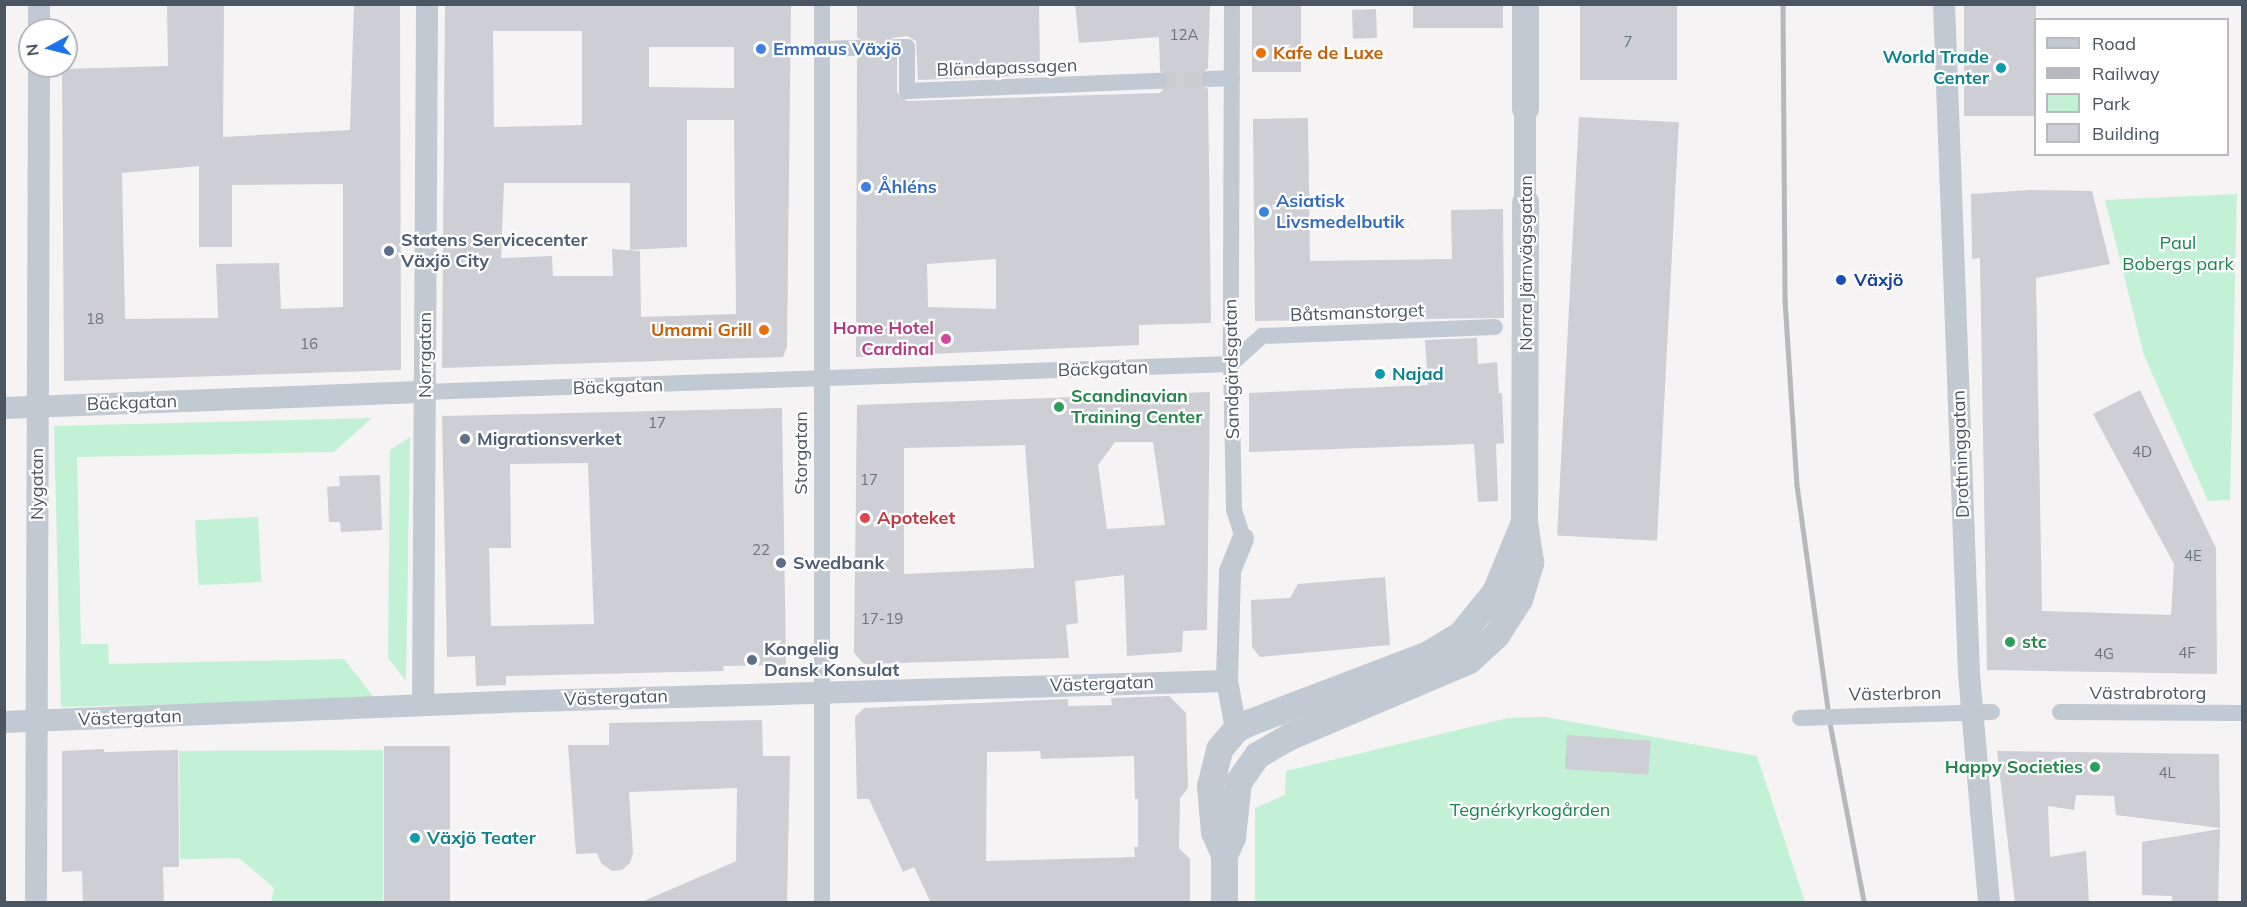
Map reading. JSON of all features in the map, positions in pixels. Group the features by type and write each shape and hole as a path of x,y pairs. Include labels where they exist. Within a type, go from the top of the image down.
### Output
{"street":[{"name":"Norrgatan","path":"423,705 427,4"},
{"name":"Storgatan","path":"822,4 820,692 822,903"},
{"name":"Sandgärdsgatan","path":"1232,4 1231,364 1234,510 1243,538 1230,571 1227,681 1236,729 1257,755"},
{"name":"Norra Järnvägsgatan","path":"1257,755 1290,736 1449,670 1485,648 1506,621 1524,585 1530,544 1524,522 1525,4"},
{"name":"Drottninggatan","path":"1944,4 1969,674 1989,903"},
{"name":"Bländapassagen","path":"898,47 906,47 908,91 1160,81"},
{"path":"822,49 857,48"},
{"name":"Nygatan","path":"36,903 39,721 37,407 39,78"},
{"path":"1208,79 1232,78"},
{"name":"Båtsmanstorget","path":"1231,364 1262,336 1495,327"},
{"name":"Bäckgatan","path":"4,408 425,392 821,381 1231,364"},
{"name":"Norra Järnvägsgatan","path":"1236,729 1428,654 1460,635 1495,592 1524,522"},
{"name":"Västergatan","path":"4,722 560,700 1227,681"},
{"name":"Västrabrotorg","path":"2060,711 2239,713"},
{"name":"Västerbron","path":"1800,718 1992,712"},
{"path":"1224,903 1224,855 1214,832 1210,786 1219,749 1236,729"},
{"path":"1224,855 1232,837 1238,782 1257,755"}],"green space":[{"name":"Paul Bobergs park","path":"2237,194 2230,500 2208,501 2144,355 2105,200"},
{"path":"372,418 334,452 77,457 81,644 108,644 109,664 344,659 375,699 61,707 54,426"},
{"path":"410,437 406,681 388,658 390,450"},
{"path":"258,517 261,582 198,585 195,520"},
{"name":"Tegnérkyrkogården","path":"1546,717 1757,756 1805,902 1255,902 1255,808 1285,795 1286,771 1508,718"},
{"path":"383,750 383,902 271,902 274,888 239,858 180,859 179,751"}],"building":[{"path":"167,4 224,4 223,137 350,130 354,4 400,4 401,370 64,381 62,78 78,78 78,69 168,66","holes":["199,166 199,247 232,247 232,185 343,184 343,307 281,309 279,263 216,264 218,318 125,319 122,173"]},
{"path":"445,4 791,4 787,347 783,357 442,368","holes":["493,31 582,31 582,125 494,127","649,47 734,47 734,88 649,87","687,120 734,120 736,314 641,317 640,251 612,249 613,276 553,276 552,256 501,258 504,183 630,183 630,250 687,247"]},
{"path":"857,4 1039,4 1040,75 918,80 916,41 907,36 892,38 888,48 897,57 897,92 907,101 1160,93 1170,81 1160,71 1159,37 1079,43 1075,4 1210,4 1208,68 1198,79 1208,89 1211,323 1139,325 1139,345 856,357 857,59 867,48 866,42 857,38","holes":["996,259 996,309 928,307 927,264"]},
{"path":"1252,4 1301,4 1301,72 1252,72"},
{"path":"1413,4 1503,4 1503,28 1413,28"},
{"path":"1580,4 1677,4 1677,80 1580,80"},
{"name":"World Trade Center","path":"1964,4 2036,4 2034,116 1964,116"},
{"path":"1376,9 1377,38 1353,39 1352,10"},
{"path":"1579,117 1679,122 1657,541 1557,535"},
{"path":"1308,118 1310,261 1452,259 1451,210 1503,209 1504,318 1255,321 1253,119"},
{"path":"2030,190 2092,191 2110,264 2036,278 2042,611 2171,615 2174,564 2093,414 2140,390 2216,548 2217,674 1987,670 1980,258 1972,259 1971,194"},
{"path":"1477,338 1478,364 1497,362 1499,393 1502,393 1504,443 1496,444 1498,501 1478,502 1474,444 1249,452 1249,393 1428,385 1425,340"},
{"path":"1210,392 1207,630 1183,631 1182,652 1127,656 1124,575 1075,581 1078,623 1066,625 1069,658 864,664 854,653 857,405","holes":["1115,442 1153,442 1165,525 1107,529 1098,465","1025,445 1034,568 904,574 904,448"]},
{"path":"782,408 786,665 723,666 724,671 506,676 506,685 476,686 475,656 447,657 442,416","holes":["588,463 594,624 491,626 489,548 511,548 510,464"]},
{"path":"380,475 382,530 341,532 340,522 329,522 327,487 340,486 339,476"},
{"path":"1385,577 1390,645 1260,657 1252,647 1251,600 1290,598 1298,584"},
{"path":"1169,696 1186,713 1188,788 1180,798 1179,848 1190,859 1190,903 931,903 914,867 903,872 869,799 857,799 855,717 864,708 1068,699 1068,706 1112,705 1111,698","holes":["1040,751 1041,759 1134,756 1135,799 1138,799 1138,847 1134,847 1135,857 986,861 987,752"]},
{"path":"762,720 763,756 790,756 787,903 639,903 739,860 736,861 737,788 629,792 633,853 630,863 622,870 612,871 601,863 597,853 576,854 568,745 609,745 609,723"},
{"path":"1567,735 1651,741 1648,775 1565,769"},
{"path":"384,746 450,746 450,902 384,902"},
{"path":"104,749 104,752 178,750 179,867 163,867 164,903 83,903 82,871 62,872 62,751"},
{"path":"1997,751 2219,754 2220,828 2116,815 2114,796 2076,795 2074,810 2048,806 2050,857 2086,851 2089,903 2015,903"},
{"path":"2220,829 2218,903 2172,903 2172,896 2142,895 2142,842"}],"tunnel":[{"path":"857,48 898,47"},
{"path":"1160,81 1208,79"}],"railway":[{"path":"1783,4 1785,300 1797,485 1830,723 1864,902"}],"place":[{"name":"Emmaus Växjö","path":"761,49"},
{"name":"Kafe de Luxe","path":"1261,53"},
{"name":"World Trade Center","path":"2001,68"},
{"name":"Åhléns","path":"866,187"},
{"name":"Asiatisk Livsmedelbutik","path":"1264,212"},
{"name":"Statens Servicecenter Växjö City","path":"389,251"},
{"name":"Växjö","path":"1841,280"},
{"name":"Umami Grill","path":"764,330"},
{"name":"Home Hotel Cardinal","path":"946,339"},
{"name":"Najad","path":"1380,374"},
{"name":"Scandinavian Training Center","path":"1059,407"},
{"name":"Migrationsverket","path":"465,439"},
{"name":"Apoteket","path":"865,518"},
{"name":"Swedbank","path":"781,563"},
{"name":"stc","path":"2010,642"},
{"name":"Kongelig Dansk Konsulat","path":"752,660"},
{"name":"Happy Societies","path":"2095,767"},
{"name":"Växjö Teater","path":"415,838"}]}
